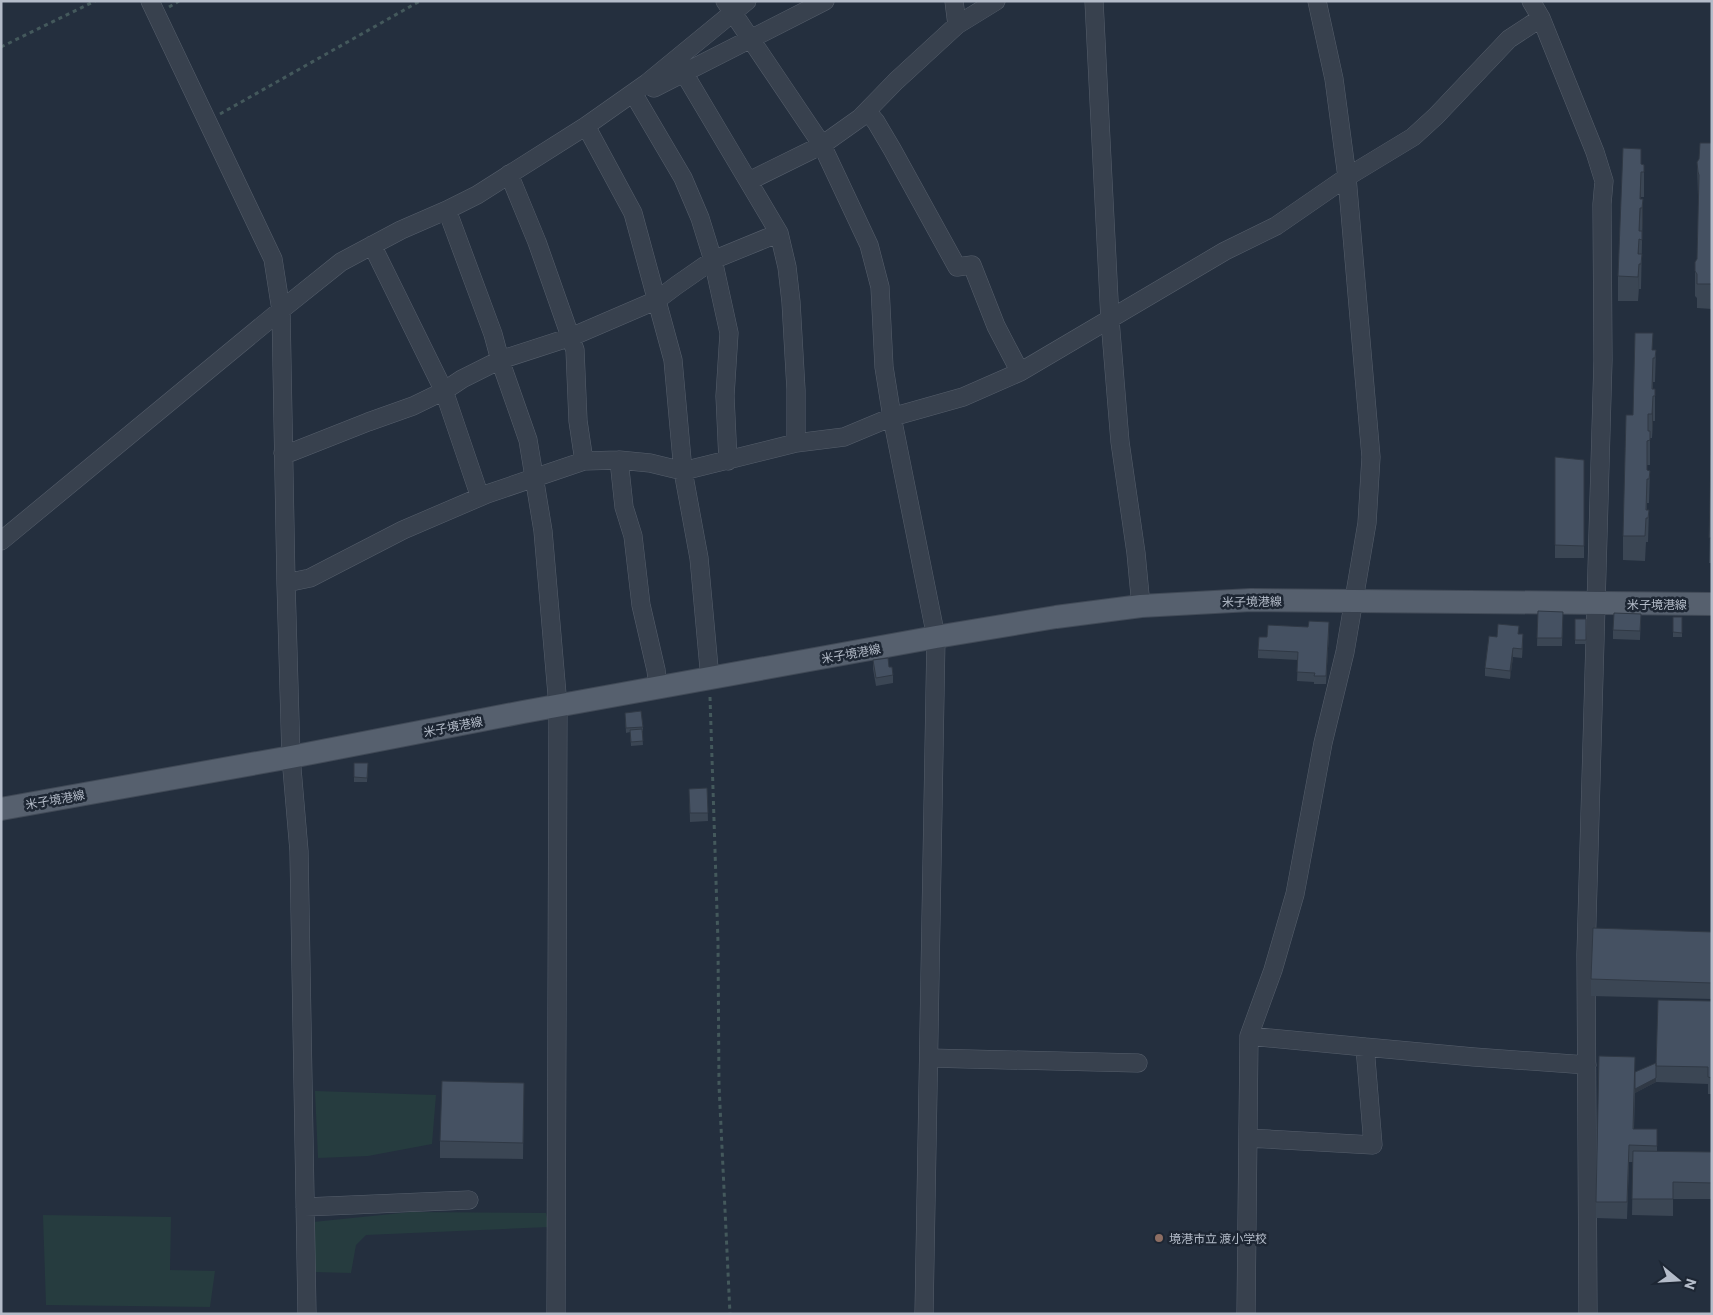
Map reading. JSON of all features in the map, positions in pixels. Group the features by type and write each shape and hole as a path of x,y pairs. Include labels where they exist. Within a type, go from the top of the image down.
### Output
{"main road":[{"name":"米子境港線","path":"1,809 936,637 1141,606 1251,600 1712,604"}],"street":[{"path":"150,1 206,122 273,259 281,310 291,757 300,851 307,1314"},
{"path":"1,541 342,262 401,230 477,195 586,126 647,83 728,7 747,1"},
{"path":"647,83 654,88 825,1"},
{"path":"954,1 957,25"},
{"path":"749,181 822,145 860,118 957,25 996,1"},
{"path":"1246,1314 1249,1036 1272,970 1295,894 1323,743 1345,652 1367,523 1370,457 1347,177 1334,79 1316,1"},
{"path":"1531,1 1541,18 1595,152 1604,181 1602,204 1603,360 1586,954 1588,1314"},
{"path":"1094,6 1110,320 1120,442 1136,553 1141,606"},
{"path":"728,7 822,145 853,209 871,253 880,287 884,367 892,417 936,637 924,1314"},
{"path":"286,583 310,578 403,530 480,497 584,461 619,460 650,463 683,472 796,443 844,437 892,417 963,398 1020,372 1224,251 1276,226 1347,177 1413,137 1436,116 1509,39 1541,18"},
{"path":"684,73 779,233 787,268 791,302 796,390 796,443"},
{"path":"633,93 683,178 700,218 713,260 729,333 725,396 728,461"},
{"path":"867,110 888,142 958,267 972,265 996,326 1020,372"},
{"path":"586,126 633,213 673,360 683,472 699,558 710,679"},
{"path":"509,174 537,242 575,350 578,421 584,461"},
{"path":"447,210 494,334 500,360 528,440 542,531 558,706 556,1314"},
{"path":"283,453 292,452 413,406 500,360 571,337 658,300 713,260 779,233"},
{"path":"372,245 444,391 480,497"},
{"path":"619,460 624,507 633,536 641,605 656,670 658,688"},
{"path":"1249,1036 1474,1057 1587,1065"},
{"path":"1248,1138 1373,1145 1365,1047"},
{"path":"929,1058 1138,1063"},
{"path":"305,1207 469,1200"}],"path":[{"path":"1,47 96,1"},
{"path":"206,122 420,1"},
{"path":"710,679 718,942 720,1085 730,1314"}],"green space":[{"path":"315,1091 436,1095 432,1144 368,1156 318,1158"},
{"path":"411,1212 546,1213 549,1227 366,1235 356,1245 351,1273 314,1272 313,1222"},
{"path":"43,1215 171,1217 170,1270 215,1271 210,1307 46,1305"}],"building":[{"path":"1700,143 1712,143 1712,284 1697,284 1697,274 1695,271 1699,175 1697,162 1699,159"},
{"path":"1623,148 1641,149 1641,164 1644,165 1644,172 1641,172 1640,199 1643,199 1642,208 1640,208 1639,231 1642,231 1642,240 1639,239 1638,254 1642,254 1638,277 1618,276"},
{"path":"1635,333 1653,333 1652,350 1656,350 1655,358 1653,358 1652,389 1655,389 1655,396 1653,396 1652,414 1648,414 1650,440 1647,441 1647,470 1650,471 1649,479 1647,479 1646,510 1649,510 1648,518 1646,518 1645,536 1623,536 1626,415 1633,415"},
{"path":"1711,455 1712,538 1709,538"},
{"path":"1555,457 1584,460 1584,546 1555,545"},
{"path":"1538,611 1563,612 1562,638 1537,638"},
{"path":"1614,613 1641,614 1640,631 1613,630"},
{"path":"1673,617 1682,617 1682,633 1673,632"},
{"path":"1575,619 1586,619 1586,640 1575,640"},
{"path":"1309,621 1329,622 1326,676 1314,676 1315,673 1297,672 1298,652 1258,650 1259,637 1267,637 1268,625 1308,627"},
{"path":"1498,624 1519,626 1518,634 1523,634 1522,649 1513,648 1510,671 1485,668 1489,636 1497,637"},
{"path":"888,658 889,667 892,667 893,675 876,678 873,660"},
{"path":"641,711 643,727 626,728 625,713"},
{"path":"642,729 643,741 631,742 630,730"},
{"path":"354,763 368,763 367,778 354,777"},
{"path":"707,788 708,813 690,813 689,789"},
{"path":"1593,928 1712,932 1712,983 1591,979"},
{"path":"1658,1000 1712,1001 1712,1078 1708,1077 1708,1067 1656,1066"},
{"path":"1599,1056 1635,1057 1633,1129 1657,1129 1657,1146 1629,1145 1627,1202 1596,1202"},
{"path":"1656,1063 1656,1078 1635,1089 1635,1072"},
{"path":"442,1081 524,1083 523,1143 440,1141"},
{"path":"1633,1151 1712,1152 1712,1183 1673,1182 1673,1199 1632,1199"}],"place":[{"name":"境港市立 渡小学校","path":"1159,1238"}]}
